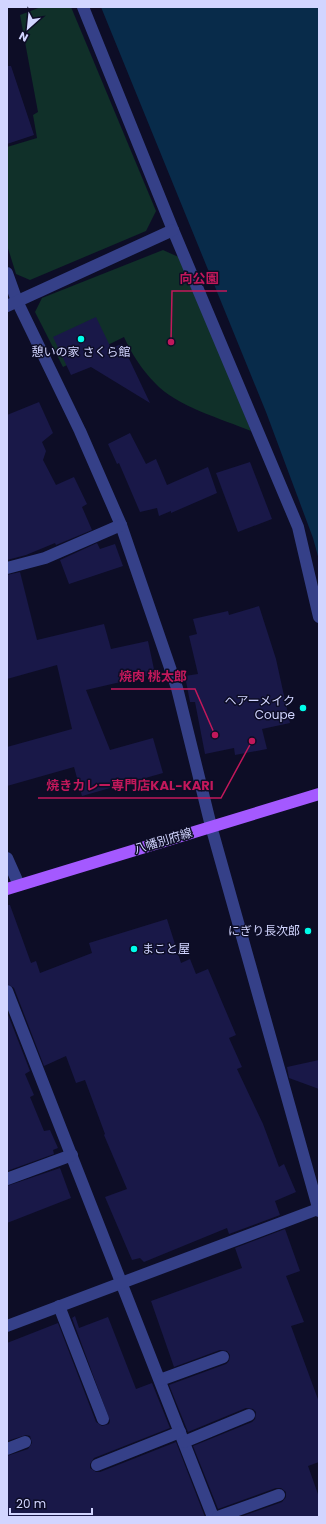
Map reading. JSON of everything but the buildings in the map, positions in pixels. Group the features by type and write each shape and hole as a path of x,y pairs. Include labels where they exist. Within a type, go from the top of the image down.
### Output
{"main road":[{"name":"八幡別府線","path":"7,889 319,794"}],"street":[{"path":"83,7 298,527 319,617"},
{"path":"12,303 174,230"},
{"path":"7,273 12,303 80,431 121,525 177,688 211,826 319,1210 7,1326"},
{"path":"7,568 45,558 121,525"},
{"path":"7,858 19,885"},
{"path":"7,991 213,1517"},
{"path":"7,1179 72,1155"},
{"path":"59,1306 103,1419"},
{"path":"160,1380 223,1357"},
{"path":"97,1465 248,1415"},
{"path":"7,1450 25,1442"},
{"path":"218,1517 279,1495"}],"green space":[{"path":"41,7 71,7 156,211 146,231 30,280 16,274 7,245 7,147 37,138 33,115 38,112 20,15"},
{"path":"163,250 183,259 251,431 200,411 175,399 164,391 155,383 142,367 124,337 63,367 35,312 42,298"}],"water":[{"path":"101,7 319,7 319,560 313,538 266,412"}],"place":[{"name":"憩いの家 さくら館","path":"81,339"},
{"name":"向公園","path":"171,342"},
{"name":"ヘアーメイク Coupe","path":"303,708"},
{"name":"焼肉 桃太郎","path":"215,735"},
{"name":"焼きカレー専門店KAL-KARI","path":"252,741"},
{"name":"にぎり長次郎","path":"308,931"},
{"name":"まこと屋","path":"134,949"}]}
